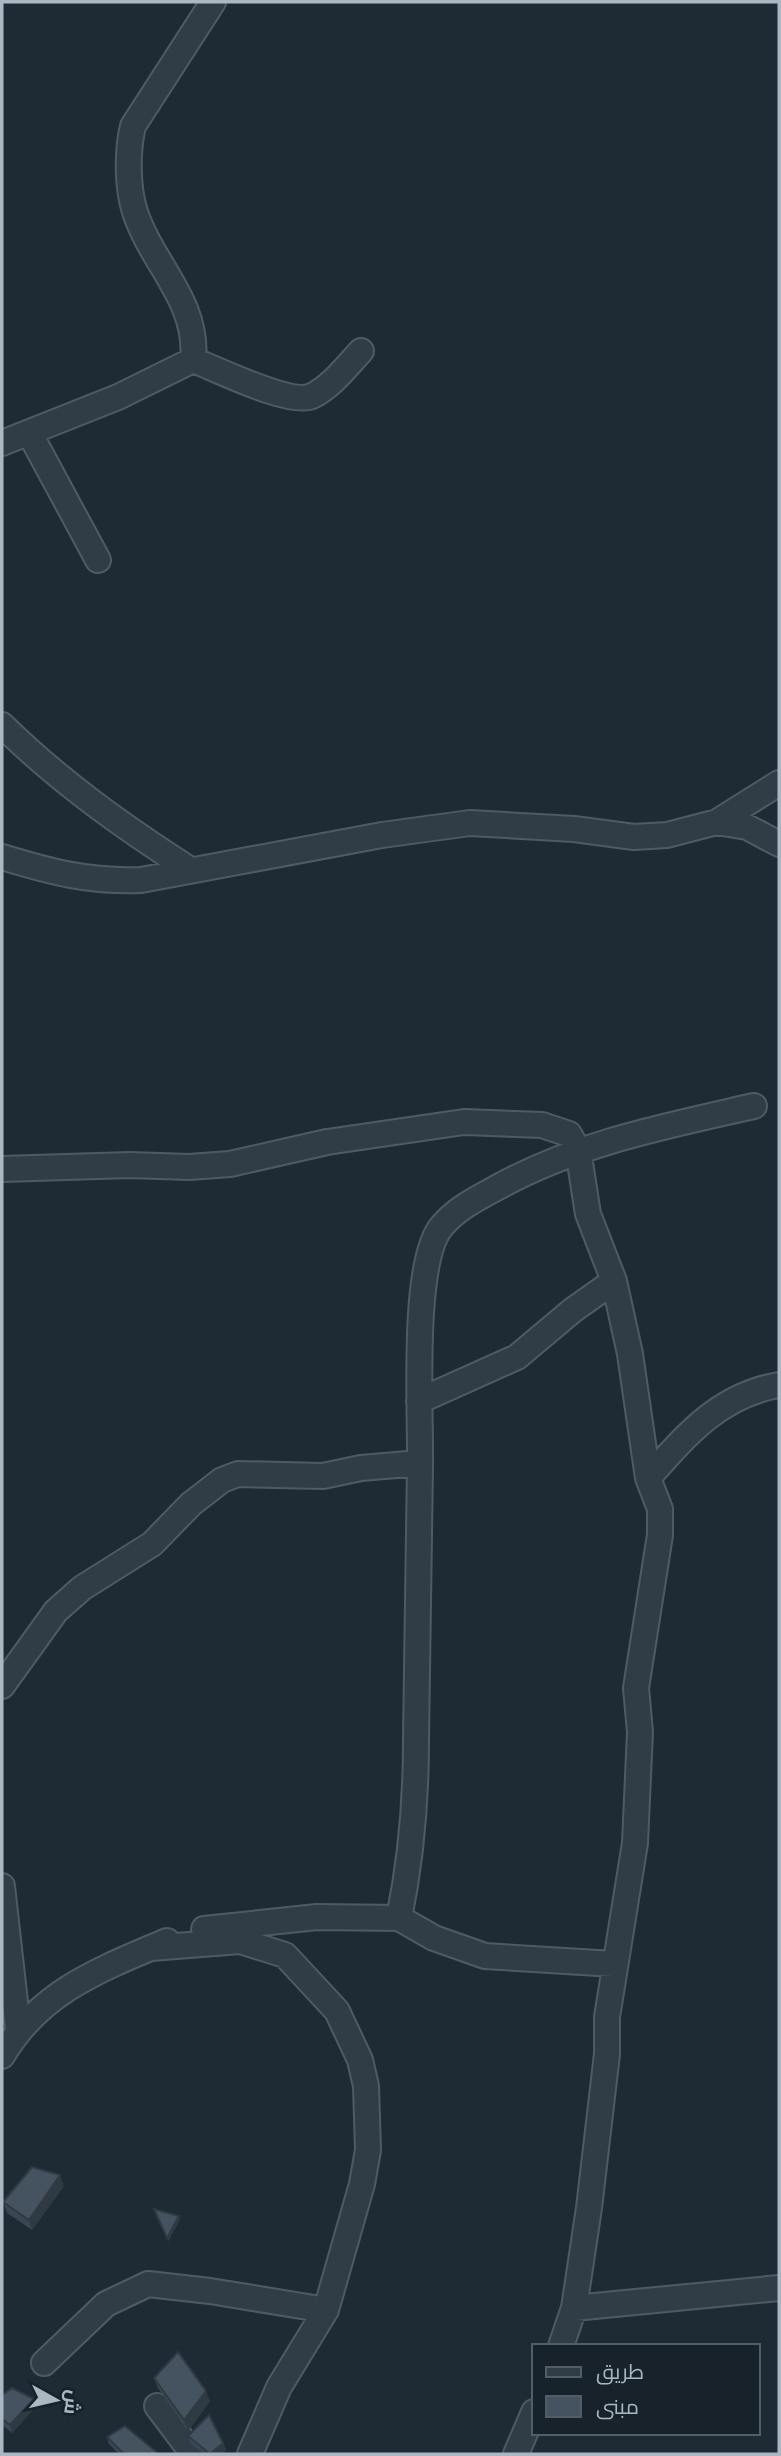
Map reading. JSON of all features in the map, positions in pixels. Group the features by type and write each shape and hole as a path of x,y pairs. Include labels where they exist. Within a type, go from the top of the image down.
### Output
{"street":[{"path":"193,360 187,310 135,211 131,187 130,138 134,126 213,2"},
{"path":"193,360 302,399 316,394 361,351"},
{"path":"2,443 30,434 177,370 193,360"},
{"path":"30,434 99,560"},
{"path":"2,724 37,759 107,816 189,869"},
{"path":"2,857 68,876 104,881 142,880 189,869 470,823 634,837 667,835 717,822 779,783"},
{"path":"717,822 747,827 779,844"},
{"path":"399,1918 415,1781 419,1401 427,1265 440,1228 470,1202 523,1173 578,1150 754,1106"},
{"path":"2,1169 216,1165 327,1142 464,1122 508,1122 553,1128 569,1134 578,1150 588,1214 614,1281 630,1354 648,1478 660,1508 660,1535 636,1688 640,1732 635,1843 607,2017 607,2054 598,2145 574,2308 562,2344"},
{"path":"419,1401 517,1357 573,1310 614,1281"},
{"path":"648,1478 692,1427 724,1403 779,1385"},
{"path":"2,1686 56,1611 82,1588 152,1544 197,1498 222,1480 238,1474 323,1476 361,1468 420,1463"},
{"path":"2,1886 18,2029"},
{"path":"2,2056 18,2029 81,1978 184,1933 240,1923 317,1917 399,1918 434,1938 485,1956 614,1964"},
{"path":"151,1948 240,1941 285,1955 337,2011 353,2042 366,2086 368,2150 355,2215 326,2310 279,2387 250,2454"},
{"path":"44,2363 106,2304 148,2284 326,2310"},
{"path":"574,2308 779,2288"},
{"path":"157,2406 193,2454"},
{"path":"516,2454 532,2417"}],"building":[{"path":"32,2167 60,2175 29,2220 3,2202"},
{"path":"154,2209 179,2216 167,2238"},
{"path":"178,2352 206,2391 184,2420 154,2378"},
{"path":"12,2388 34,2399 10,2425 2,2419 2,2395"},
{"path":"209,2415 223,2443 210,2454 188,2436"},
{"path":"125,2426 159,2454 124,2454 107,2437"}]}
